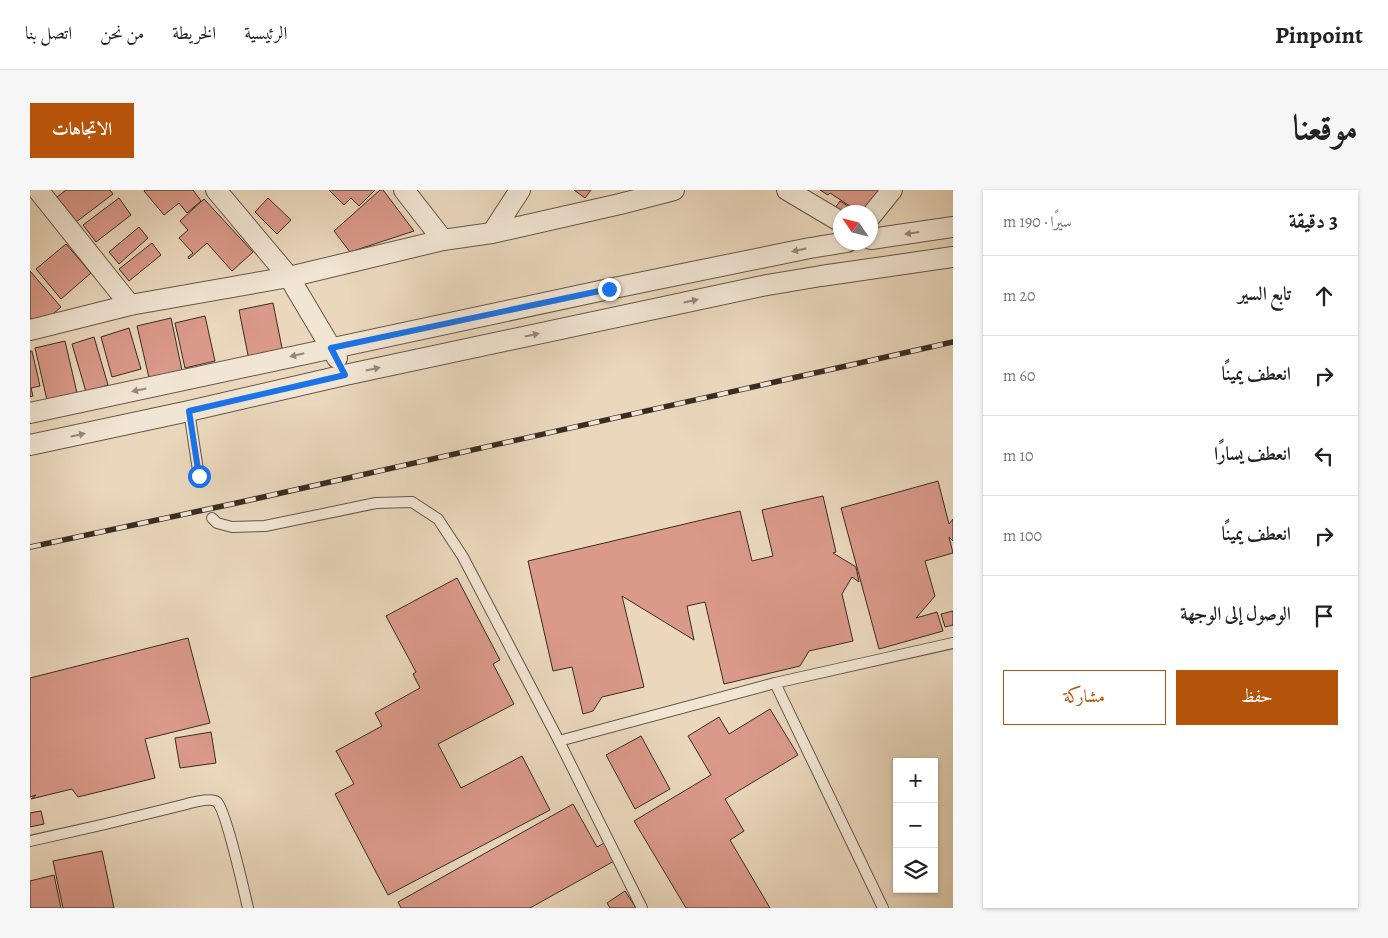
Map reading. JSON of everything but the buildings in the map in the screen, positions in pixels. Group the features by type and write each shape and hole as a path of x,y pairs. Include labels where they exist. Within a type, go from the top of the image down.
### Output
{"street":[{"path":"38,190 130,305"},
{"path":"216,190 290,277 345,375"},
{"path":"404,190 443,240"},
{"path":"492,233 520,190"},
{"path":"30,330 130,305 290,277 443,240 492,233 674,190"},
{"path":"786,190 833,218"},
{"path":"878,207 892,190"},
{"path":"878,238 953,227"},
{"path":"30,413 331,348 833,244"},
{"path":"840,273 846,250"},
{"path":"30,445 345,375 762,286 953,257"}],"lane":[{"path":"189,411 199,476"},
{"path":"212,518 217,523 232,526 265,526 376,502 412,502 438,519 463,557 559,741 642,908"},
{"path":"559,741 775,683 953,643"},
{"path":"775,683 883,908"},
{"path":"30,841 94,828 191,803 215,801 218,802 221,808 232,843 248,908"}],"railway":[{"path":"30,547 232,504 953,342"}],"route":[{"path":"199,476 189,411 345,375 331,348 609,289"}]}
